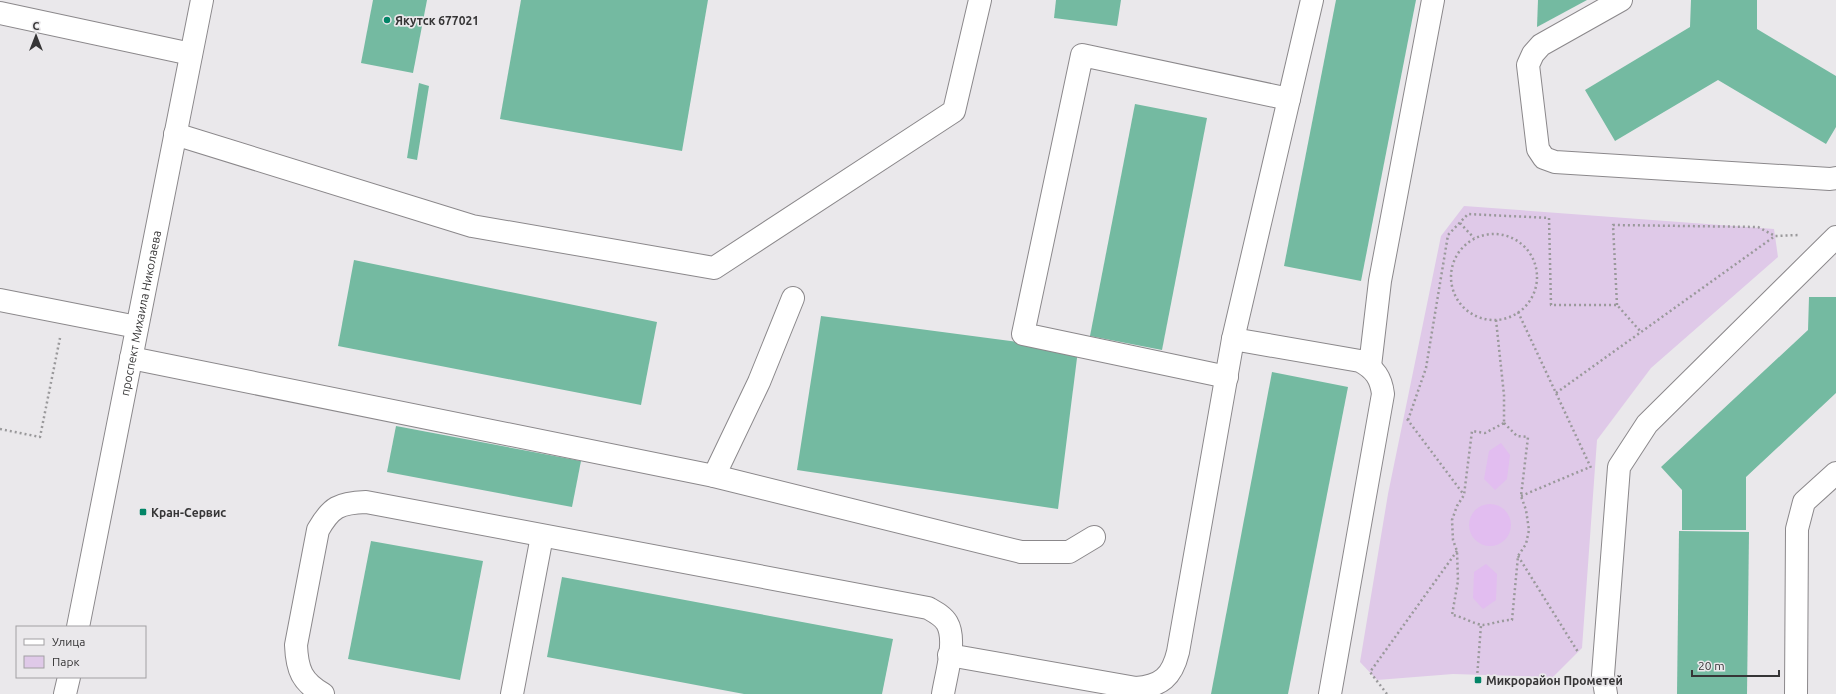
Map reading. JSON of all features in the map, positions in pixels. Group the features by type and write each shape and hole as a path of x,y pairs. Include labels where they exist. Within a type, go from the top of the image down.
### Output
{"main road":[{"name":"проспект Михаила Николаева","path":"78,626 202,0"},
{"path":"176,134 472,226 714,268 954,110 980,0"},
{"path":"949,655 1136,688 1148,687 1160,682 1168,676 1175,665 1233,339 1312,0"},
{"path":"1370,366 1380,281 1433,0"},
{"path":"1621,0 1541,45 1533,54 1528,65 1538,149 1544,158 1555,162 1830,179 1836,178"},
{"path":"0,13 191,54"},
{"path":"1227,377 1023,334 1082,55 1289,99"},
{"path":"1589,694 1604,684 1619,467 1647,424 1836,237"},
{"path":"714,476 759,382 793,298"},
{"path":"0,300 137,327"},
{"path":"1233,339 1360,361 1370,366 1377,374 1381,382 1383,394 1330,694"},
{"path":"131,358 714,476 1021,552 1069,552 1094,537"},
{"path":"1796,694 1797,529 1804,502 1836,473"},
{"path":"323,694 311,687 301,674 297,662 296,645 318,530 326,516 335,508 346,503 366,502 928,608 940,615 947,622 952,636 943,694"},
{"path":"512,694 542,536"},
{"path":"65,694 68,678"}],"path":[{"path":"1408,420 1426,368 1448,235 1468,214 1549,218 1552,305 1616,305"},
{"path":"1460,223 1474,238"},
{"path":"1641,332 1616,305 1613,225 1758,227 1775,236 1803,235"},
{"path":"1487,234 1501,234 1514,238 1525,246 1533,257 1537,270 1537,284 1533,296 1525,308 1518,312 1501,320 1487,320 1474,315 1463,308 1455,297 1451,284 1451,270 1455,257 1463,246 1474,238 1487,234"},
{"path":"1556,393 1775,236"},
{"path":"1518,312 1590,467 1521,496"},
{"path":"0,429 40,437 65,313"},
{"path":"1496,320 1504,395 1504,422 1517,436 1528,437 1521,496 1526,510 1528,530 1526,544 1518,556 1512,620 1502,620 1481,625 1460,616 1452,615 1458,582 1457,551 1453,540 1452,520 1457,506 1464,495 1472,431 1486,433 1504,422"},
{"path":"1383,394 1408,420 1464,495"},
{"path":"1387,694 1370,672 1457,551"},
{"path":"1518,556 1578,652 1583,655 1604,684"},
{"path":"1476,678 1481,625"}],"green space":[{"path":"1464,206 1774,229 1778,257 1651,368 1597,440 1582,648 1553,677 1453,674 1377,680 1360,662 1388,494 1441,236"}],"shaded area":[{"path":"1501,443 1510,455 1507,479 1495,490 1484,479 1489,451"},
{"path":"1486,504 1494,504 1502,507 1508,513 1511,525 1508,537 1502,543 1494,546 1486,546 1478,543 1472,537 1469,529 1469,521 1472,513 1478,507"},
{"path":"1486,564 1497,574 1496,600 1483,609 1473,598 1474,572"}],"building":[{"path":"373,0 427,0 413,73 361,63"},
{"path":"521,0 708,0 682,151 500,119"},
{"path":"1056,0 1121,0 1117,26 1054,18"},
{"path":"1336,0 1416,0 1361,281 1284,266"},
{"path":"1538,0 1587,0 1537,27"},
{"path":"1691,0 1757,0 1757,29 1836,76 1836,127 1826,144 1718,80 1615,141 1585,90 1690,27"},
{"path":"419,83 429,86 417,160 407,158"},
{"path":"1135,104 1207,118 1162,350 1090,336"},
{"path":"354,260 657,322 641,405 338,346"},
{"path":"1809,297 1836,297 1836,393 1746,477 1746,530 1682,530 1682,490 1661,467 1808,330"},
{"path":"821,316 1078,350 1058,509 797,470"},
{"path":"1272,372 1348,387 1288,694 1211,694"},
{"path":"396,426 581,461 572,507 387,472"},
{"path":"1679,531 1749,532 1747,694 1677,694"},
{"path":"371,541 483,561 460,680 348,659"},
{"path":"562,577 893,639 882,694 744,694 547,657"}],"place":[{"name":"Якутск 677021","path":"387,20"},
{"name":"Кран-Сервис","path":"143,512"},
{"name":"Микрорайон Прометей","path":"1478,680"}]}
